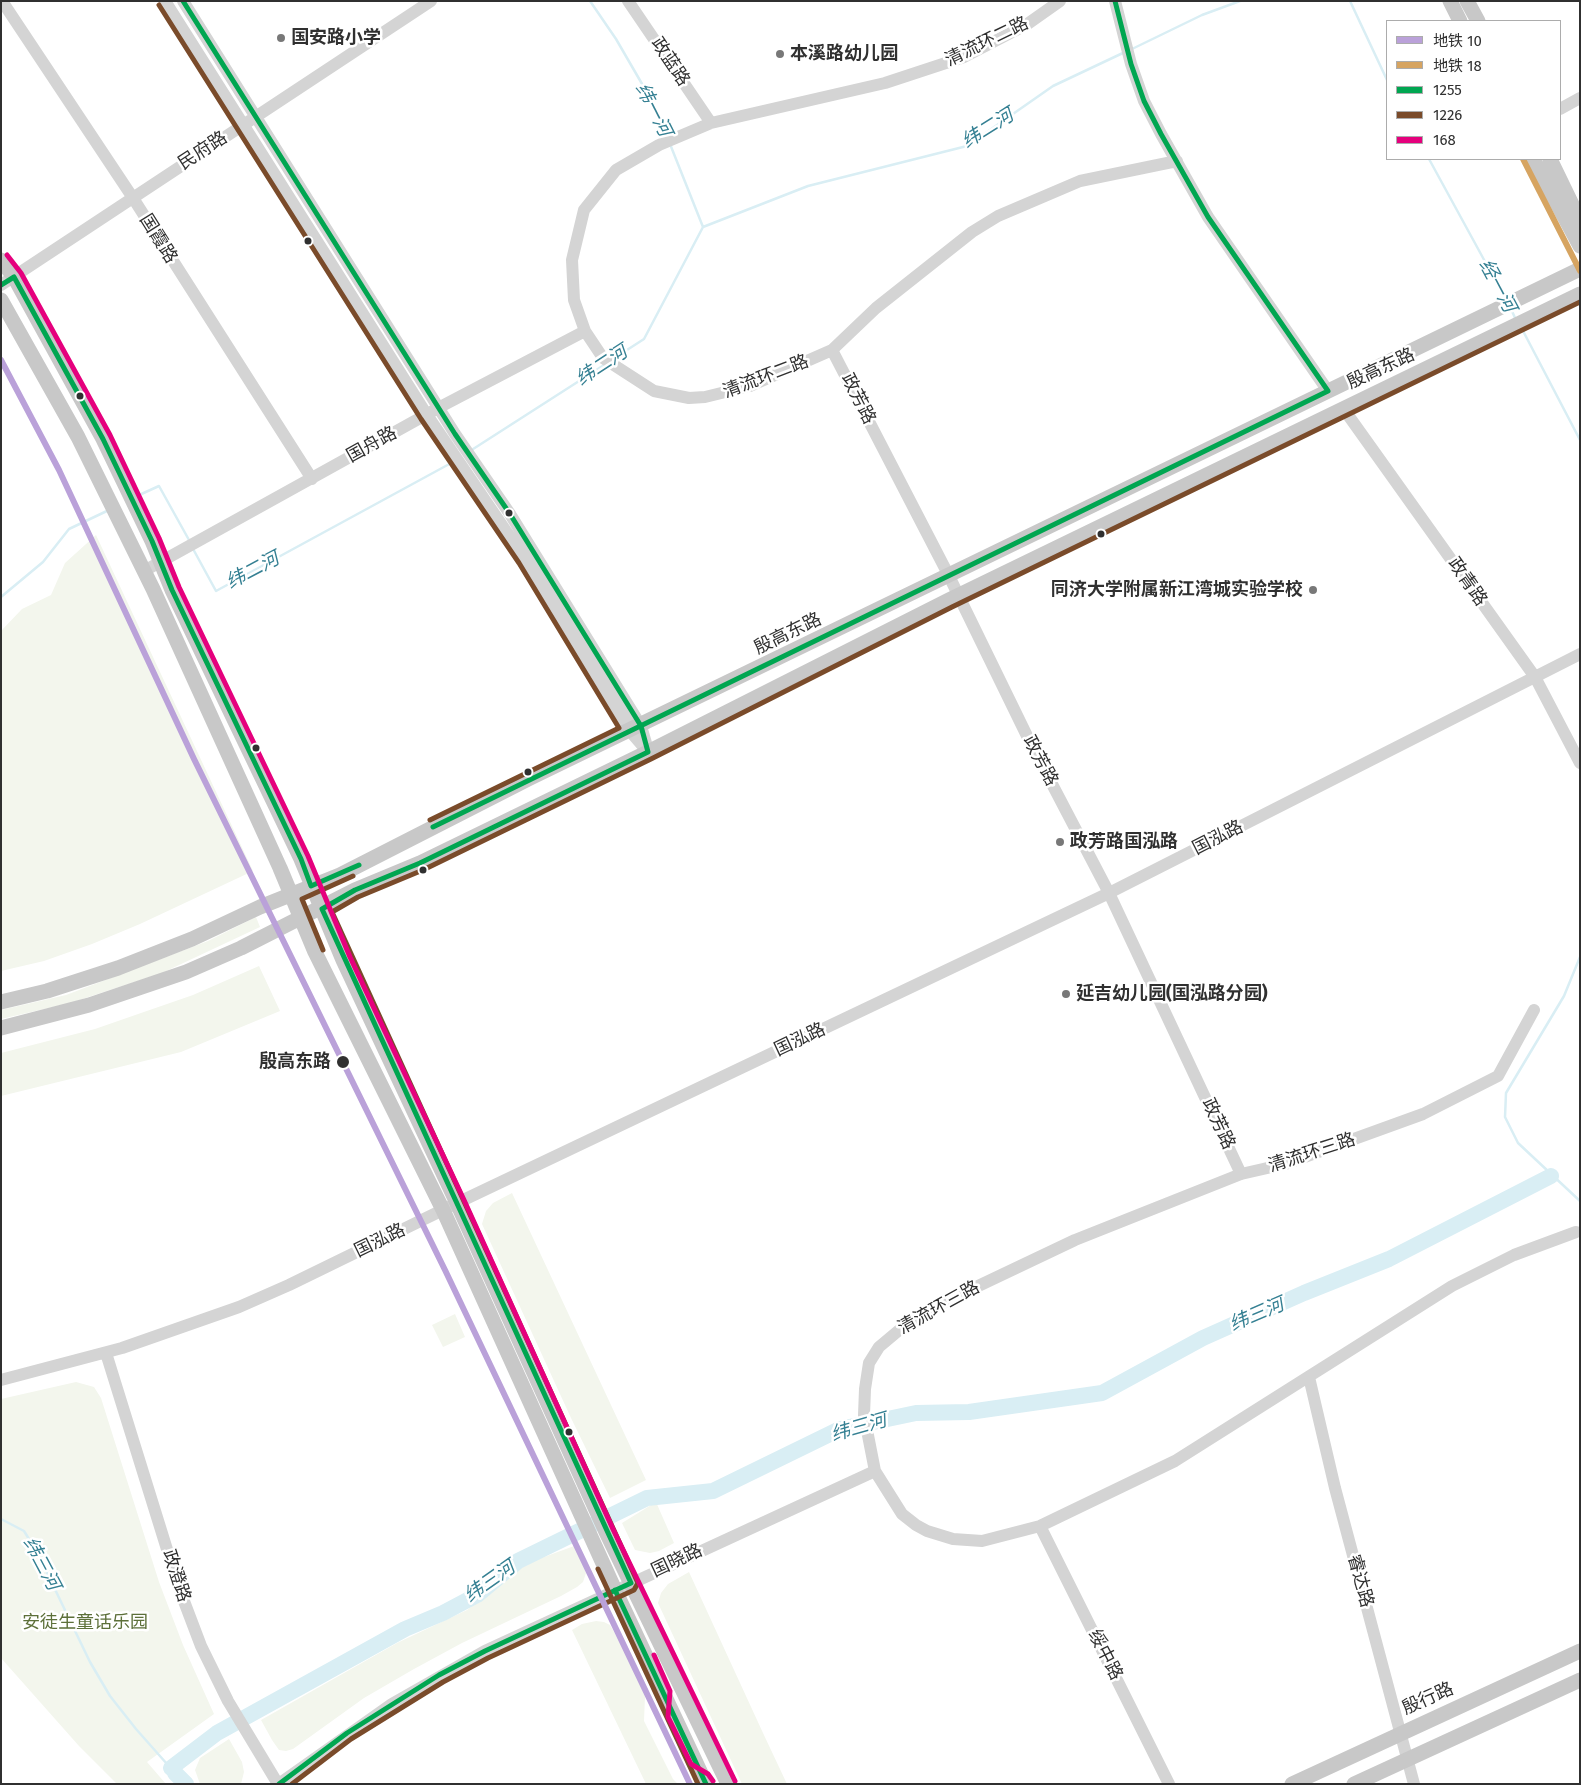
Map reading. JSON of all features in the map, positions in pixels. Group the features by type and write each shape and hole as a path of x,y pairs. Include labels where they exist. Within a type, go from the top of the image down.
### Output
{"main road":[{"path":"1450,1 1460,20"},
{"path":"1467,1 1477,20"},
{"path":"1534,160 1580,246"},
{"path":"1550,160 1580,221"},
{"path":"1,260 8,281 103,439 138,511 172,590 299,853 311,886 409,1103 457,1203 595,1506 599,1535 615,1590 706,1784"},
{"name":"殷高东路","path":"1,1002 46,991 118,968 340,875 521,783 636,729 1328,390 1580,269"},
{"name":"殷高东路","path":"1,1028 89,1005 186,972 301,919 355,890 420,863 648,752 958,596 1580,294"},
{"path":"1,300 78,437 144,571 292,895 315,952 443,1210 580,1513 599,1535 631,1583 728,1784"},
{"name":"殷行路","path":"1292,1784 1401,1732 1580,1651"},
{"path":"1354,1784 1580,1680"}],"street":[{"name":"国霞路","path":"2,1 132,198 312,479"},
{"path":"165,1 427,415 450,438 473,473 525,559 636,729 648,752"},
{"path":"183,1 440,407 450,438"},
{"name":"民府路","path":"8,281 431,1"},
{"name":"政蓝路","path":"628,1 711,123"},
{"name":"清流环二路","path":"1060,1 1026,25 964,58 885,83 711,123 659,145 616,170 584,210 572,260 574,300 585,330 603,358 654,391 689,398 715,396 750,386 832,350 876,308 972,232 998,216 1080,180 1177,161"},
{"path":"1115,1 1131,64 1144,101 1208,216 1328,390"},
{"path":"1561,108 1580,98"},
{"name":"国舟路","path":"144,571 440,407 585,330"},
{"name":"政芳路","path":"832,350 949,576 1029,740 1109,893 1241,1174"},
{"name":"政青路","path":"1343,408 1535,677 1580,763"},
{"name":"国泓路","path":"1,1380 106,1354 239,1307 289,1285 457,1203 1109,893 1580,654"},
{"name":"清流环三路","path":"1534,1010 1498,1076 1423,1114 1285,1164 1241,1174 1075,1240 934,1307 895,1332 879,1347 869,1363 865,1389 864,1415 875,1470 902,1514 916,1526 926,1531 953,1539 982,1541 1040,1526 1175,1461 1452,1286 1514,1254 1576,1232"},
{"name":"政澄路","path":"106,1354 179,1588 200,1646 228,1702 278,1784"},
{"name":"睿达路","path":"1308,1377 1335,1488 1414,1784"},
{"name":"国晓路","path":"278,1784 347,1733 438,1676 485,1651 875,1470"},
{"name":"绥中路","path":"1040,1526 1169,1784"}],"green space":[{"path":"96,535 253,871 140,924 92,944 44,961 1,971 1,631 22,609 51,595 65,563"},
{"path":"256,917 260,927 162,973 70,1003 1,1019 1,1010 66,995 208,941"},
{"path":"259,966 280,1011 181,1052 1,1096 1,1053 95,1029 193,995"},
{"path":"512,1193 646,1480 610,1498 482,1224 486,1211 493,1203"},
{"path":"455,1314 465,1337 443,1347 432,1325"},
{"name":"安徒生童话乐园","path":"76,1382 94,1387 101,1398 159,1582 183,1645 214,1714 147,1762 166,1784 117,1784 79,1746 1,1658 1,1399"},
{"path":"656,1502 674,1543 659,1551 650,1553 635,1550 622,1523"},
{"path":"577,1545 586,1573 583,1582 577,1587 462,1643 414,1669 364,1698 293,1749 279,1750 272,1740 261,1720 397,1643 467,1610 522,1565"},
{"path":"689,1572 787,1784 742,1784 658,1603 661,1593 668,1584"},
{"path":"596,1621 610,1625 620,1642 645,1696 644,1721 673,1779 678,1784 646,1784 572,1630 582,1624"},
{"path":"229,1739 242,1762 244,1772 241,1784 200,1784 195,1770 200,1758"}],"waterway":[{"name":"纬一河","path":"590,1 616,39 656,108 667,136"},
{"name":"纬二河","path":"1132,49 1202,15 1240,1"},
{"name":"经一河","path":"1350,1 1386,78"},
{"name":"纬二河","path":"613,359 644,339 703,227 808,186 967,146 1053,86 1125,52"},
{"name":"纬一河","path":"670,144 703,227"},
{"name":"经一河","path":"1430,160 1506,300"},
{"name":"经一河","path":"1511,309 1516,320"},
{"name":"经一河","path":"1522,329 1580,440"},
{"name":"纬二河","path":"470,451 604,365"},
{"name":"纬二河","path":"192,547 216,591 453,462"},
{"name":"纬二河","path":"137,496 159,486 189,540"},
{"name":"纬二河","path":"1,597 43,562 69,529 109,510"},
{"path":"1580,957 1564,996 1506,1093 1505,1117 1518,1143 1580,1201"},
{"name":"纬三河","path":"171,1768 217,1733 405,1629 443,1613 477,1595 518,1561 647,1498 713,1491 840,1429 916,1413 969,1412 1102,1393 1203,1338 1304,1293 1389,1259 1551,1176"},
{"name":"纬三河","path":"1,1519 24,1531 37,1552 90,1662 110,1696 175,1773"},
{"path":"175,1773 186,1784"}],"metro line":[{"name":"18","path":"1524,160 1580,271"},
{"name":"10","path":"1,360 59,470 194,759 445,1270 690,1784"}],"transit line":[{"name":"1255","path":"183,1 455,434 510,514 641,726 648,752 420,863 355,890 322,909 631,1583 485,1651 439,1675 347,1733 279,1784"},
{"name":"1255","path":"433,827 1328,391 1208,217 1161,134 1144,101 1131,64 1115,1"},
{"name":"1226","path":"159,5 421,419 519,563 619,728 430,820"},
{"name":"168","path":"7,255 21,273 110,435 159,538 179,587 308,856 350,957 464,1200 613,1529 735,1781"},
{"name":"1255","path":"1,285 14,277 103,439 152,541 172,590 301,859 311,886 359,865"},
{"name":"1226","path":"292,1784 351,1739 443,1682 488,1658 634,1590 638,1583 332,912 358,897 423,870 651,759 952,607 1580,302"},
{"name":"1226","path":"323,950 302,899 353,876"},
{"name":"1226","path":"598,1569 698,1784"},
{"name":"1255","path":"615,1590 706,1784"},
{"name":"168","path":"654,1655 670,1691 668,1717 691,1764 708,1774 713,1781"}],"place":[{"name":"国安路小学","path":"281,38"},
{"name":"本溪路幼儿园","path":"780,54"},
{"name":"同济大学附属新江湾城实验学校","path":"1313,590"},
{"name":"政芳路国泓路","path":"1060,842"},
{"name":"延吉幼儿园(国泓路分园)","path":"1066,994"},
{"name":"殷高东路","path":"343,1062"}]}
